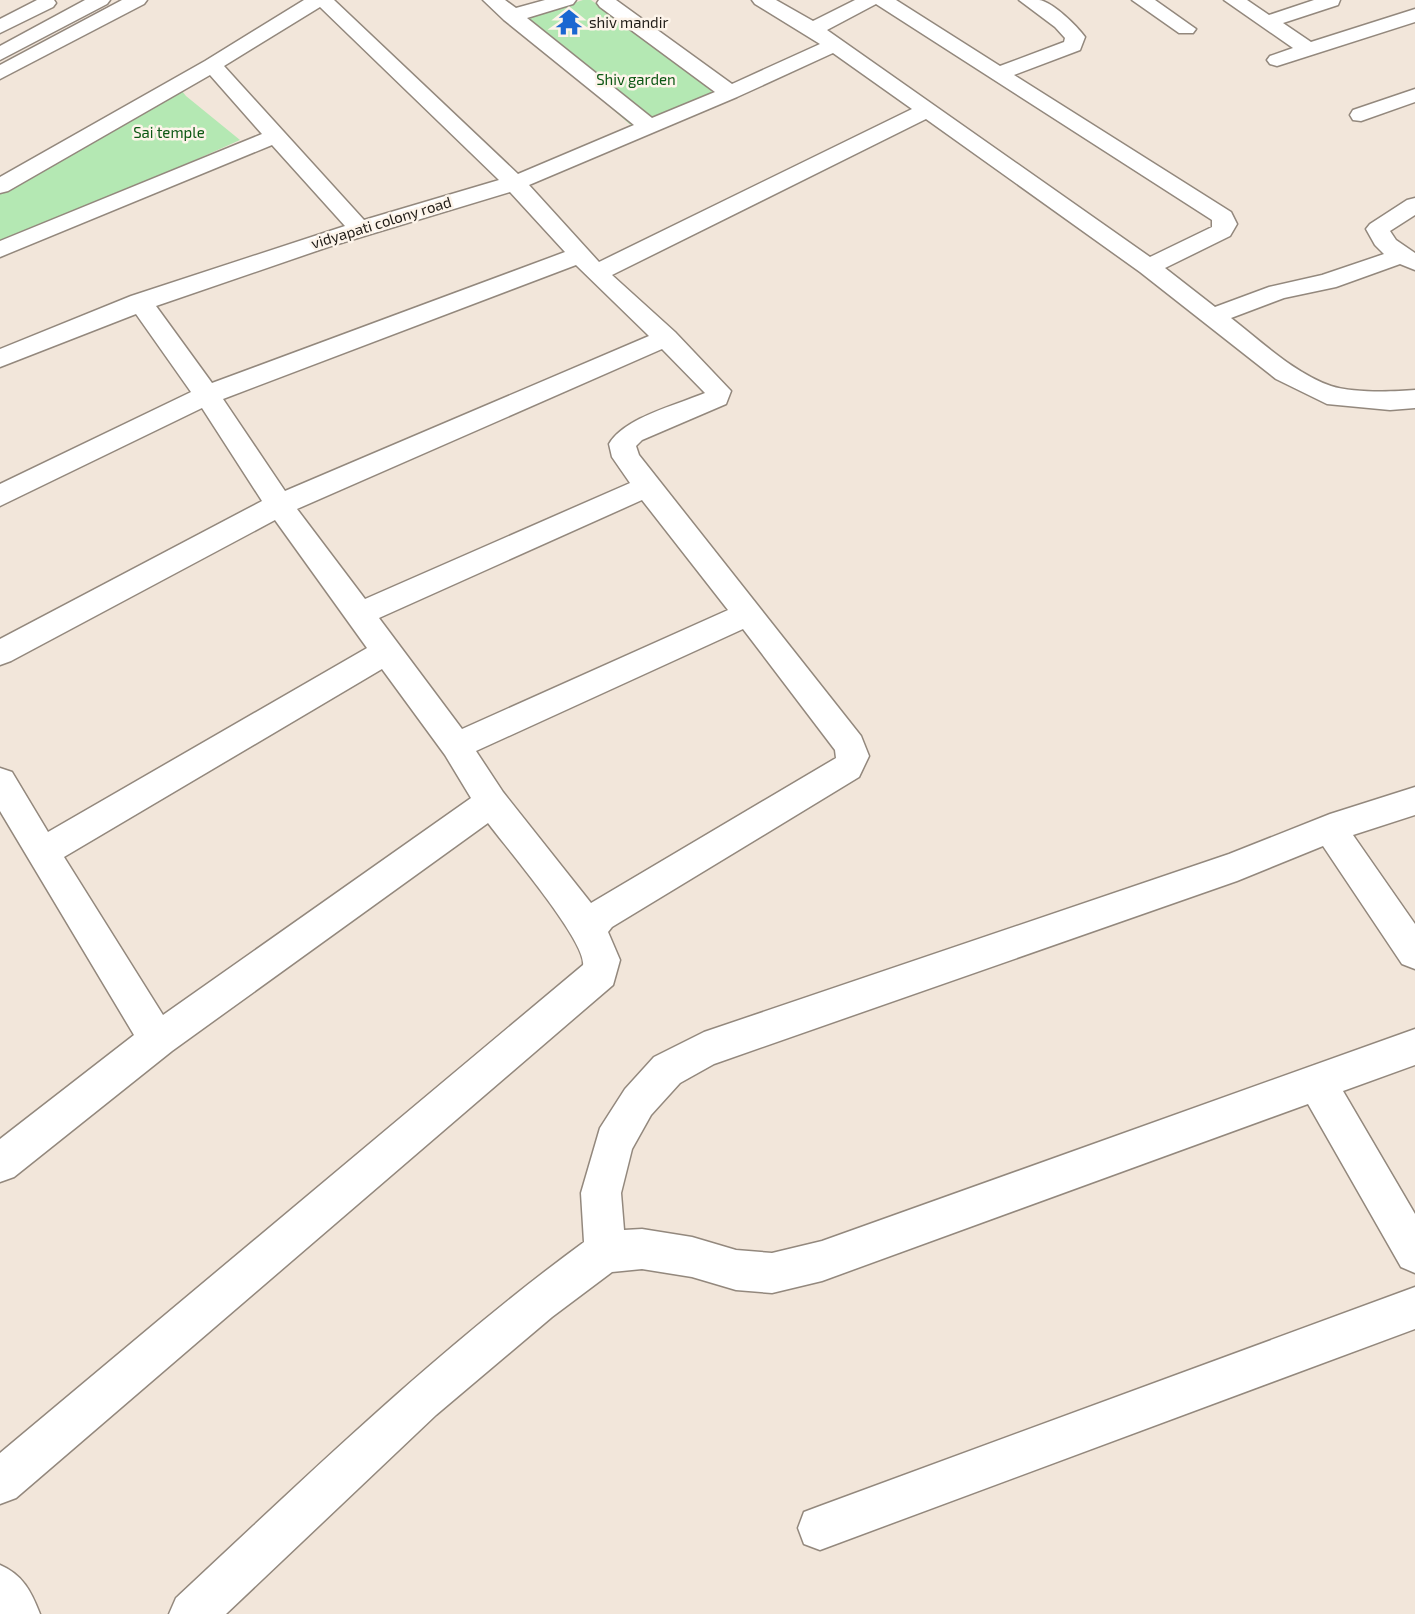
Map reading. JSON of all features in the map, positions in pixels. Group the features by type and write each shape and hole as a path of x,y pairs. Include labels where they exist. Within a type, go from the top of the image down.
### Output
{"street":[{"path":"0,27 52,0"},
{"path":"0,54 100,0"},
{"path":"0,73 136,0"},
{"path":"0,186 212,65 318,0"},
{"path":"323,0 515,183 588,264 666,338 718,392 717,398 633,433 622,444 626,457 647,488 850,745 853,756 849,767 600,916 589,928"},
{"path":"493,0 648,126"},
{"path":"511,16 566,0"},
{"path":"762,0 813,29 1148,267 1285,374 1327,394 1390,401 1415,399"},
{"path":"813,29 870,0"},
{"path":"883,0 1223,218 1225,224 1222,231 1148,267"},
{"path":"1000,73 1073,46 1075,37 1062,23 1029,0"},
{"path":"1142,0 1185,29"},
{"path":"1234,0 1309,50"},
{"path":"1267,22 1331,1"},
{"path":"607,3 730,93"},
{"path":"1277,60 1415,15"},
{"name":"vidyapati colony road","path":"0,359 140,302 240,266 358,227 515,183 730,93 834,45"},
{"path":"212,65 358,227"},
{"path":"1361,115 1415,95"},
{"path":"0,496 207,395 588,264 665,242 926,110"},
{"path":"0,250 276,136"},
{"path":"1409,259 1386,244 1379,237 1378,229 1415,205"},
{"path":"1211,316 1278,292 1327,282 1409,259"},
{"path":"0,1482 600,973 602,960 589,928 491,802 456,746 279,505 207,395 140,302"},
{"path":"0,653 279,505 666,338"},
{"path":"360,614 647,488"},
{"path":"456,746 748,614"},
{"path":"42,853 387,651"},
{"path":"0,782 142,1016 159,1039"},
{"path":"594,1260 601,1193 614,1142 638,1102 667,1070 704,1050 1237,866 1330,828 1415,801"},
{"path":"0,1163 159,1039 491,802"},
{"path":"1330,828 1415,953"},
{"path":"192,1614 421,1400 537,1302 594,1260 642,1249 692,1257 736,1270 772,1273 812,1264 1415,1047"},
{"path":"1317,1083 1415,1253"},
{"path":"820,1528 1415,1308"},
{"path":"0,1588 17,1614"}],"green space":[{"name":"Shiv garden","path":"583,0 591,0 720,92 634,128 513,22"},
{"name":"Sai temple","path":"177,85 186,96 240,140 0,247 0,191"}],"place":[{"name":"shiv mandir","path":"569,22"}]}
